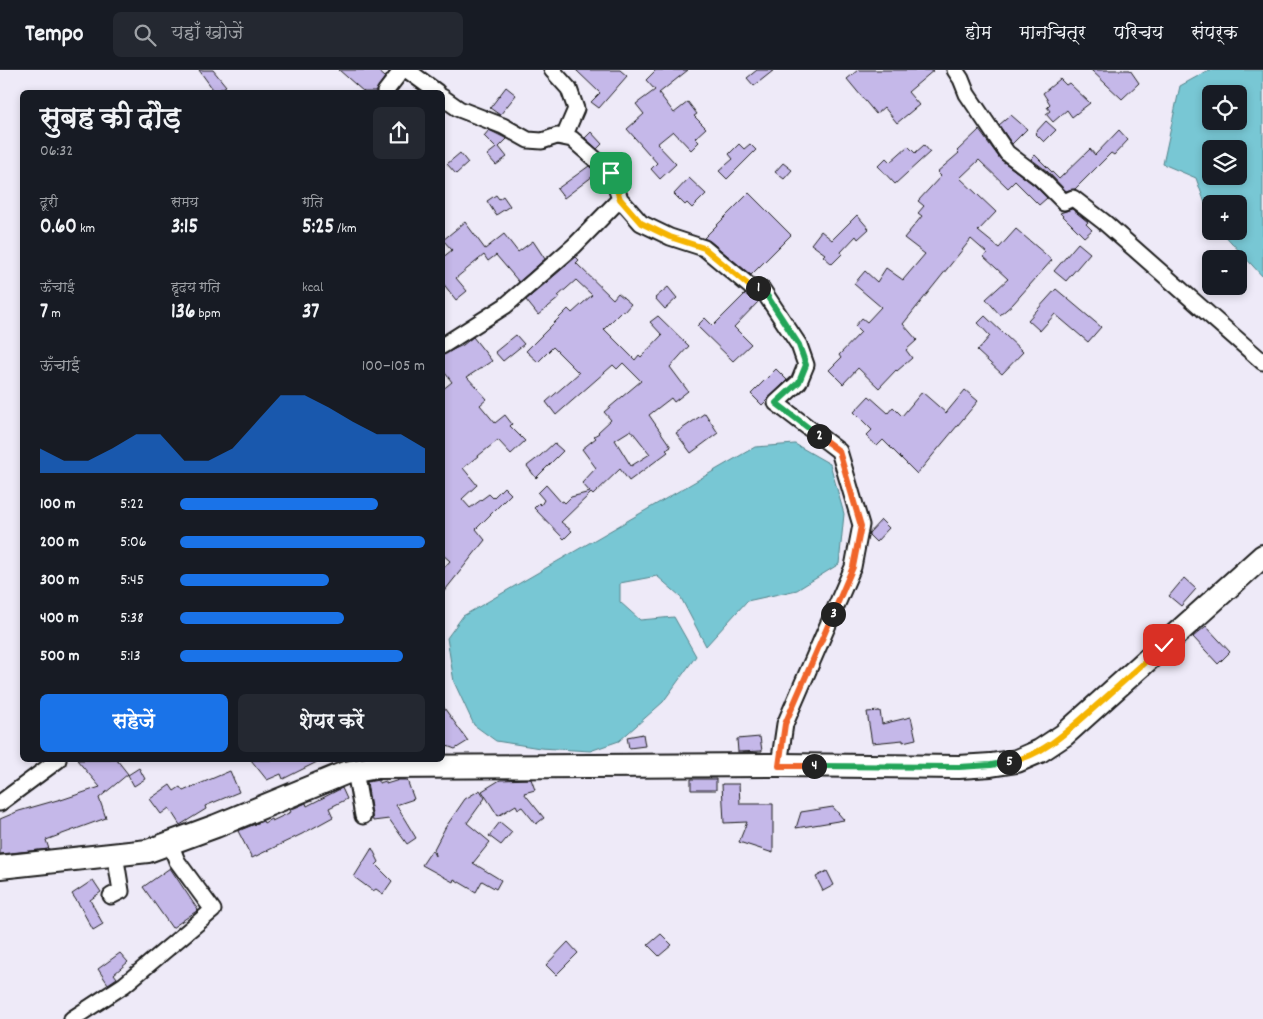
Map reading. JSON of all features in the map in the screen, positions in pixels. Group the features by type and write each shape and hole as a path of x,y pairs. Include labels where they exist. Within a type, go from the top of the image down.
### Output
{"main road":[{"path":"0,867 148,851 216,826 345,773 377,767 959,767 1016,761 1040,751 1064,734 1263,556"}],"street":[{"path":"387,90 402,70"},
{"path":"407,70 434,90"},
{"path":"552,70 568,89 576,110 564,137"},
{"path":"955,70 961,78 967,94 1007,153 1040,178 1064,202 1073,198 1097,216 1263,362"},
{"path":"445,99 459,109 503,126 528,140 542,141 557,136 572,139 611,173 620,199 641,223 670,237 704,248 752,288 762,288 799,345 806,365 799,382 776,403 839,451 861,526 853,567 785,724 779,766"},
{"path":"445,344 505,306 574,246 620,199"},
{"path":"0,803 55,762"},
{"path":"355,771 363,816"},
{"path":"72,1019 124,984 213,910 177,861 170,843"},
{"path":"111,896 121,891 115,854"}],"water":[{"path":"1209,70 1263,70 1263,277 1247,259 1247,250 1238,250 1229,240 1247,240 1247,195 1202,195 1196,178 1163,164 1180,86"},
{"path":"795,444 830,464 844,514 839,564 797,590 747,601 706,646 680,596 657,576 620,583 620,602 640,620 674,617 696,656 663,702 619,741 590,751 540,748 496,741 474,725 454,682 447,638 463,616 755,447"}],"building":[{"path":"199,70 213,70 226,86 219,90 214,90"},
{"path":"339,70 377,70 385,77 376,90 362,90"},
{"path":"576,70 620,70 627,76 599,108 591,102 600,93"},
{"path":"656,70 688,70 659,93 674,113 688,102 697,114 694,116 706,128 695,138 699,142 691,150 673,131 657,144 676,164 660,179 651,169 657,163 627,129 644,114 636,104 655,90 646,80"},
{"path":"757,70 774,70 754,86 747,78"},
{"path":"858,70 934,70 908,92 919,105 897,123 884,107 876,114 847,79"},
{"path":"1091,70 1130,70 1139,83 1122,99"},
{"path":"1060,79 1066,85 1069,83 1090,103 1072,117 1067,110 1053,122 1046,114 1050,111 1047,107 1050,104 1043,93"},
{"path":"506,87 516,95 500,115 490,108"},
{"path":"1011,115 1027,129 1012,144 999,125"},
{"path":"1046,121 1056,130 1044,142 1035,133"},
{"path":"489,130 507,139 499,147 507,157 496,165 487,155 496,148 484,136"},
{"path":"979,130 1001,160 1034,185 1047,198 1039,205 1015,181 1008,188 979,160 960,178 996,212 978,231 999,248 1016,229 1052,260 1013,304 1000,315 986,299 1008,279 984,257 987,253 971,239 903,324 917,340 906,350 912,358 896,370 879,388 858,368 843,384 829,370 841,358 839,355 861,332 855,326 862,318 867,322 881,307 854,284 865,271 877,282 886,268 903,280 925,254 904,238 922,216 918,213 924,206 918,201 941,176 937,172 959,153 957,151"},
{"path":"1119,130 1128,140 1114,155 1111,153 1075,189 1066,191 1047,171 1031,159 1035,155 1059,179 1090,149 1095,155"},
{"path":"591,132 602,144 597,149 585,138"},
{"path":"739,144 744,149 750,144 756,150 727,179 719,171 733,159 729,154"},
{"path":"924,145 930,152 895,184 878,166 886,158 890,162 908,146 915,153"},
{"path":"460,153 468,163 456,174 447,164"},
{"path":"783,163 792,170 784,179 775,172"},
{"path":"589,166 597,173 564,198 557,189"},
{"path":"689,178 706,194 692,208 687,203 685,205 674,194"},
{"path":"749,193 791,235 751,275 704,238"},
{"path":"496,195 499,199 503,196 510,206 496,215 487,201"},
{"path":"1072,209 1088,222 1086,224 1092,230 1084,237 1060,213"},
{"path":"857,215 869,229 858,239 856,236 832,264 823,256 825,254 811,244 821,231 832,240"},
{"path":"465,222 485,249 504,234 518,252 533,241 545,259 519,282 496,255 488,261 484,255 456,278 467,291 456,300 445,286 445,256 452,250 445,242 445,238"},
{"path":"1078,243 1090,253 1066,281 1054,271"},
{"path":"576,257 579,260 576,263 613,299 618,293 631,304 604,329 635,360 639,355 641,357 662,335 650,322 658,316 689,346 670,367 688,391 674,402 671,398 649,415 671,447 666,450 668,452 629,481 620,469 593,495 591,493 561,522 572,531 564,539 534,508 539,503 541,505 544,500 538,493 546,485 561,502 565,503 571,497 590,492 582,483 596,468 582,449 596,438 594,436 611,420 604,412 641,381 623,363 617,369 613,365 556,415 546,402 579,373 553,347 538,362 526,351 568,309 572,313 592,295 576,280 558,296 559,298 538,315 526,300","holes":["631,430 650,454 631,466 615,440"]},
{"path":"668,287 677,298 665,309 655,298"},
{"path":"1056,289 1101,327 1088,342 1055,314 1040,331 1028,320"},
{"path":"745,294 759,301 734,327 751,344 733,361 697,326 705,318 713,326"},
{"path":"985,316 1023,352 1002,374 977,351 990,336 978,323"},
{"path":"516,335 524,344 503,361 495,352"},
{"path":"473,337 492,361 467,377 487,399 480,405 495,423 505,415 512,424 510,426 525,441 511,454 498,440 463,468 477,485 462,499 470,508 489,494 493,498 504,487 511,494 476,529 485,540 445,590 445,567 450,561 445,557 445,388 452,382 445,373 445,354 463,345"},
{"path":"776,369 787,380 762,405 751,394"},
{"path":"965,390 978,401 917,474 883,440 877,446 866,436 872,430 854,412 869,396 888,413 893,407 902,416 922,392 946,413"},
{"path":"705,413 718,433 691,453 676,433"},
{"path":"554,443 563,451 536,478 527,466"},
{"path":"881,520 889,528 876,542 869,533"},
{"path":"1184,578 1196,589 1181,606 1169,596"},
{"path":"1206,626 1230,652 1218,664 1193,637"},
{"path":"445,709 468,741 455,749 445,745"},
{"path":"880,711 882,724 911,717 916,739 903,742 903,740 872,743 867,712"},
{"path":"643,734 645,746 629,748 627,737"},
{"path":"760,737 762,751 738,752 737,739"},
{"path":"79,762 119,762 128,774 99,798 106,818 46,840 49,849 0,854 0,819 19,811 100,787"},
{"path":"253,762 317,762 283,779 281,774 267,780"},
{"path":"139,768 145,779 134,786 128,775"},
{"path":"230,771 239,792 205,806 206,809 180,825 169,808 161,814 150,799 170,785 174,791 180,787 183,791"},
{"path":"531,779 535,790 524,793 544,818 536,824 522,807 518,809 516,805 498,816 482,791 500,780"},
{"path":"691,779 716,779 716,790 691,790"},
{"path":"379,780 379,783 386,781 386,784 407,780 414,799 396,805 416,838 407,844 389,819 373,821 367,782"},
{"path":"722,784 739,784 740,804 773,804 773,853 739,842 747,822 724,823"},
{"path":"342,788 347,799 329,808 333,817 252,858 238,831 263,821 264,823 271,819 272,821 291,812 290,810 306,803 307,806"},
{"path":"480,790 485,798 467,823 490,842 473,863 501,880 496,889 482,881 476,892 454,879 453,882 422,865 432,850 435,856 434,849 445,828 465,799"},
{"path":"833,807 844,820 796,828 801,812"},
{"path":"500,822 512,832 501,845 489,836"},
{"path":"372,848 379,862 376,865 392,881 383,894 376,889 373,891 354,877"},
{"path":"170,868 198,910 172,928 143,887"},
{"path":"827,871 834,885 823,891 816,877"},
{"path":"93,880 101,892 90,900 103,924 93,930 72,894"},
{"path":"661,934 672,945 659,956 648,945"},
{"path":"568,942 578,953 556,975 546,965"},
{"path":"120,953 128,962 114,974 117,978 108,984 98,969"}],"route":[{"path":"611,173 620,199 641,223 670,237 704,248 752,288 762,288 799,345 806,365 799,382 776,403 839,451 861,526 853,567 785,724 779,766 959,767 1016,761 1040,751 1064,734 1164,645"}]}
